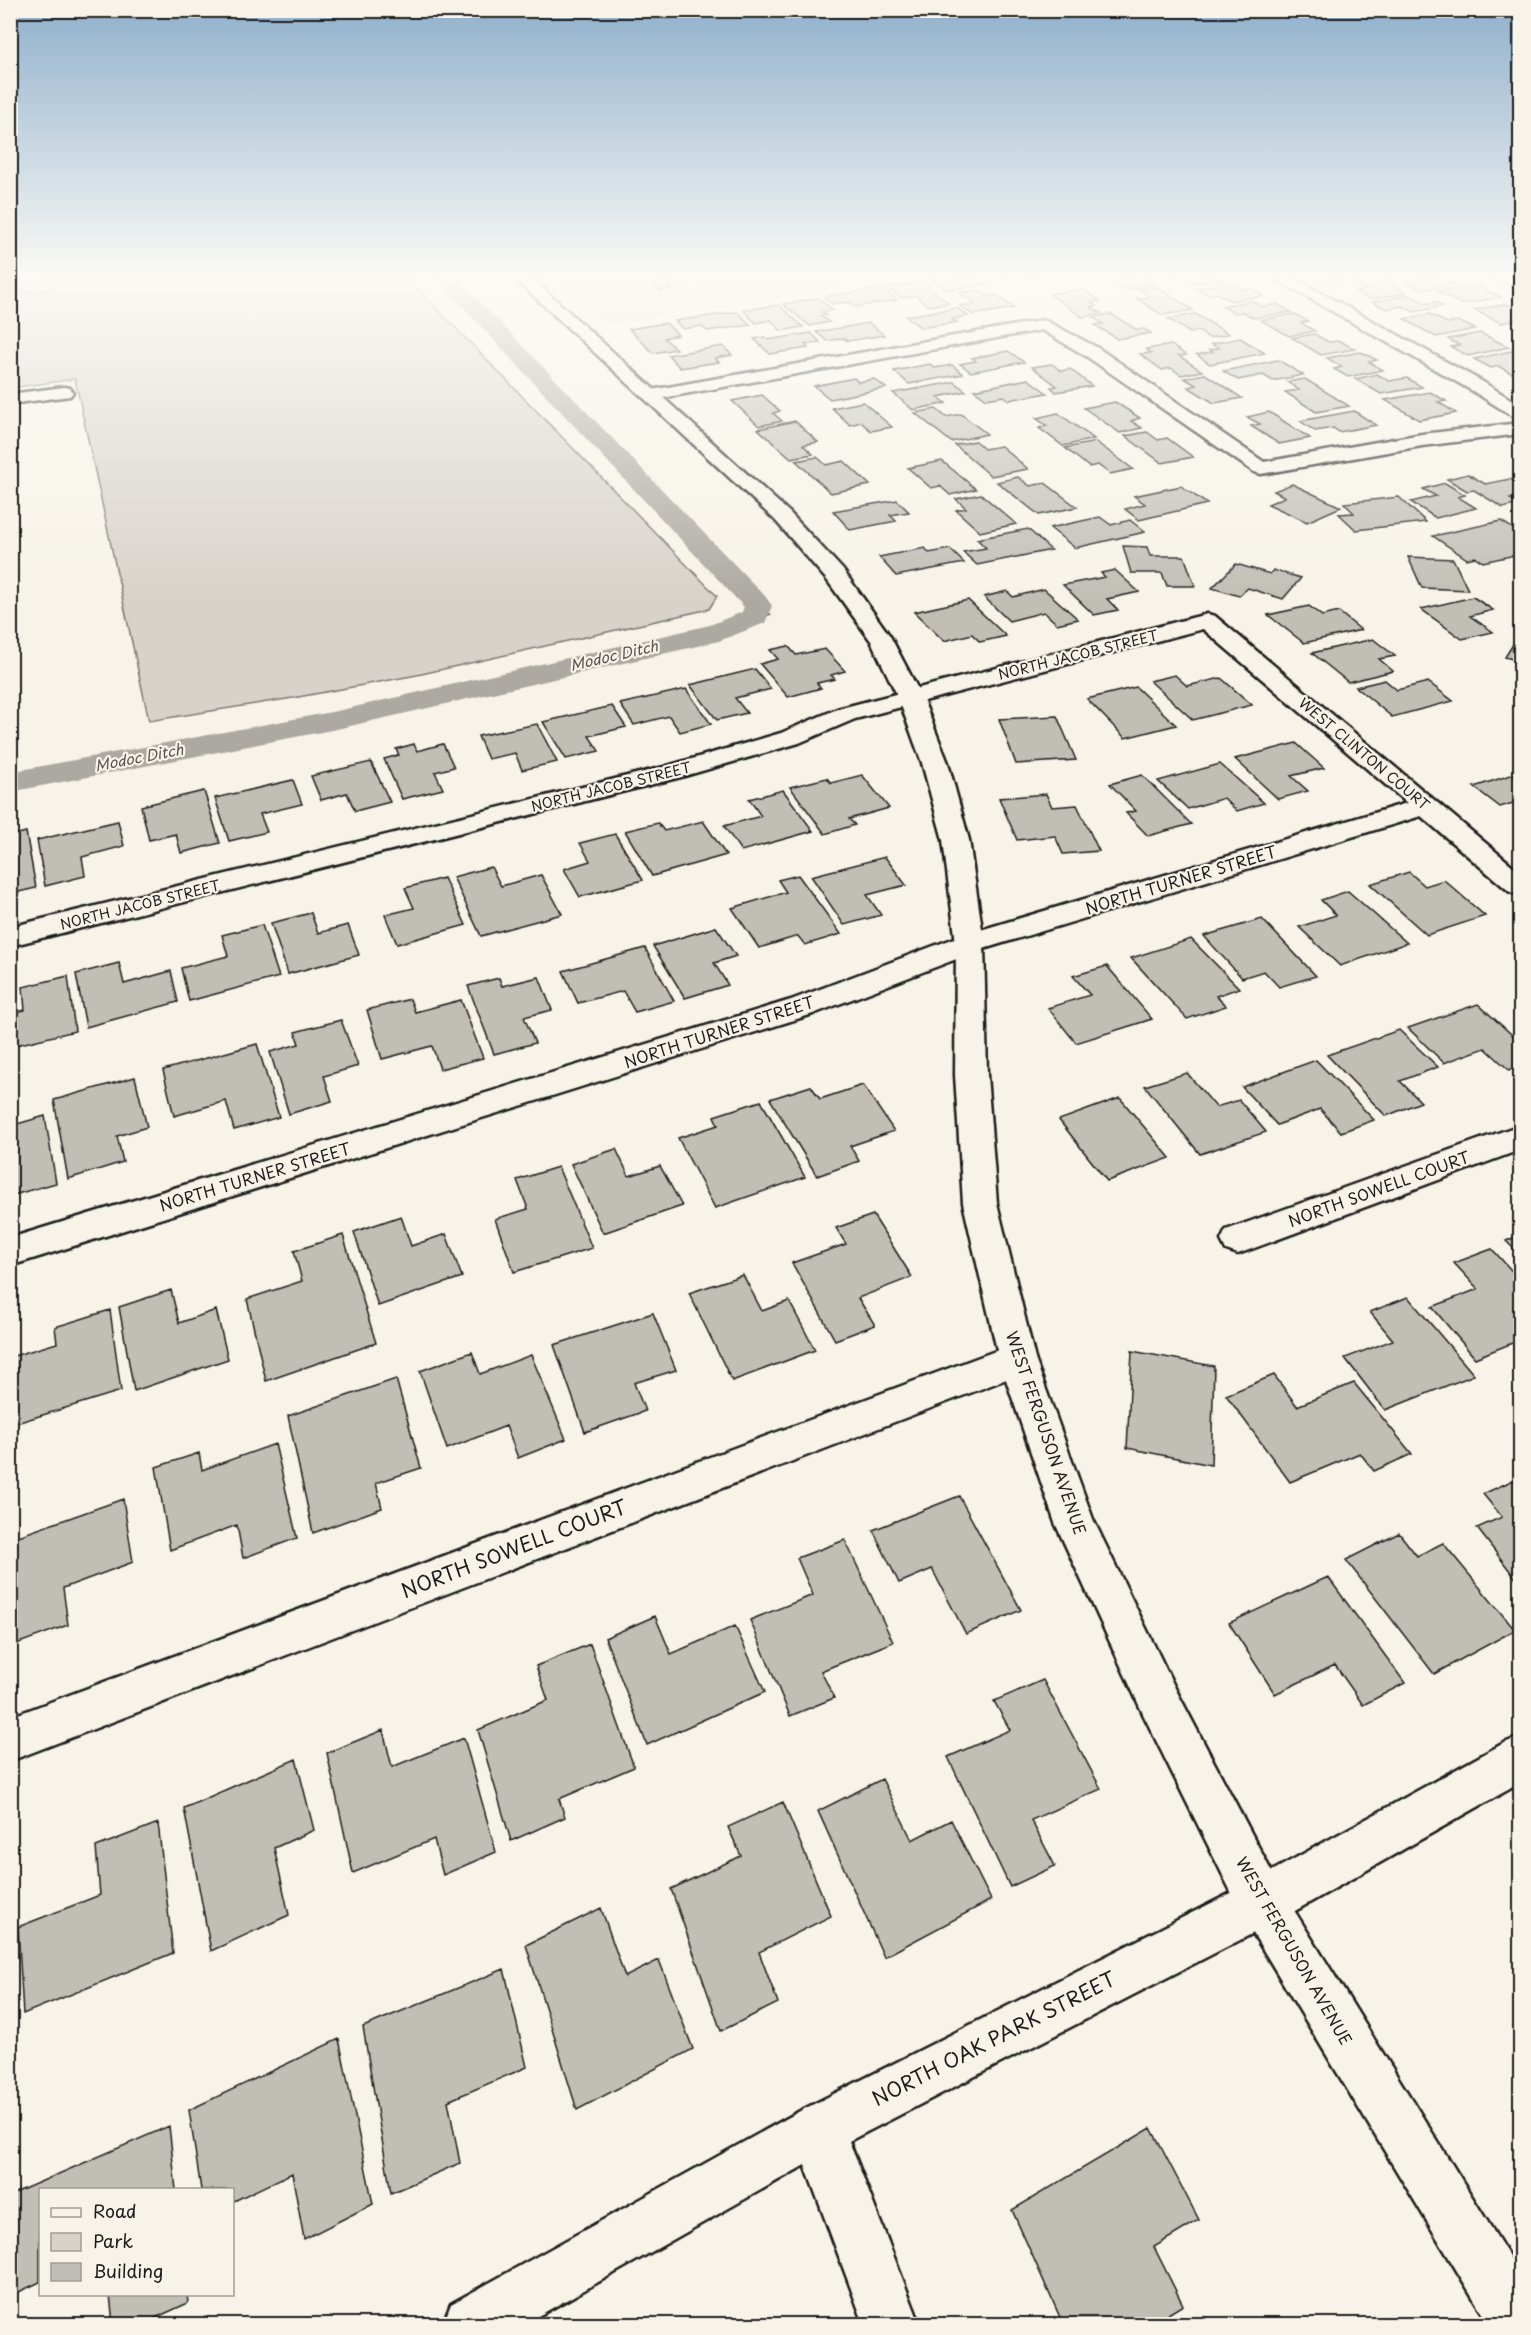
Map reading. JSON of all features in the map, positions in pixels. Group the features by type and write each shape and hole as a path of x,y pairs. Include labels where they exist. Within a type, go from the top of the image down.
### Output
{"street":[{"name":"WEST FERGUSON AVENUE","path":"637,382 782,516 813,549 857,604 882,641 910,697 935,763 956,840 970,943 971,1075 981,1203 1017,1359 1075,1523 1159,1701 1262,1903 1520,2325"},
{"path":"651,395 725,382"},
{"path":"1136,382 1262,468 1422,440 1517,430"},
{"path":"1470,382 1521,413"},
{"path":"10,399 63,392"},
{"name":"NORTH JACOB STREET","path":"10,937 682,770 790,738 846,714 1207,621"},
{"name":"WEST CLINTON COURT","path":"1207,621 1521,886"},
{"name":"NORTH TURNER STREET","path":"10,1252 802,1007 970,943 1426,806"},
{"name":"NORTH SOWELL COURT","path":"1238,1240 1521,1137"},
{"name":"NORTH SOWELL COURT","path":"10,1739 1017,1359"},
{"name":"NORTH OAK PARK STREET","path":"471,2325 818,2129 1262,1903 1521,1759"},
{"path":"818,2129 892,2325"}],"green space":[{"path":"11,382 54,382 11,388"},
{"path":"76,382 508,382 717,596 709,609 417,675 149,721"}],"building":[{"path":"834,382 878,382 886,388 830,399 814,386"},
{"path":"954,382 966,391 938,397 946,403 913,410 893,393"},
{"path":"1013,382 1032,382 1047,393 1009,400 1004,396 987,399 974,390"},
{"path":"1052,382 1087,382 1092,386 1056,392 1051,387 1057,386"},
{"path":"1191,382 1217,382 1242,398 1214,403 1188,387 1196,385"},
{"path":"1287,382 1310,382 1349,406 1316,412 1285,392 1299,390"},
{"path":"1360,382 1414,382 1422,387 1381,394"},
{"path":"1430,392 1446,401 1438,402 1456,413 1419,420 1385,400"},
{"path":"762,395 780,411 773,413 782,421 759,426 732,401"},
{"path":"863,402 892,427 871,431 861,422 850,425 832,408"},
{"path":"1115,402 1140,418 1131,421 1142,428 1120,433 1084,408"},
{"path":"936,409 946,417 961,414 987,434 951,442 915,413"},
{"path":"1354,411 1376,425 1339,432 1333,428 1315,431 1300,421"},
{"path":"1269,412 1310,438 1279,444 1251,426 1260,424 1247,417"},
{"path":"1058,413 1094,439 1063,446 1039,428 1047,426 1036,418"},
{"path":"795,421 818,442 803,445 813,454 791,458 758,429"},
{"path":"1147,432 1158,440 1167,438 1193,457 1162,463 1125,436"},
{"path":"975,441 984,449 1001,446 1028,469 991,476 955,445"},
{"path":"1096,442 1133,469 1110,474 1098,465 1089,467 1065,448"},
{"path":"817,457 826,465 844,461 870,485 831,493 796,461"},
{"path":"942,461 976,489 950,495 940,486 931,488 908,468"},
{"path":"1468,474 1485,484 1510,479 1520,485 1520,496 1510,499 1519,504 1503,508 1474,490 1467,491 1447,479"},
{"path":"1018,477 1030,486 1045,483 1077,507 1039,515 997,482"},
{"path":"1445,483 1465,495 1458,497 1476,508 1436,518 1411,502 1436,496 1423,489"},
{"path":"1292,484 1341,507 1307,522 1268,504 1285,497 1274,491"},
{"path":"1181,486 1207,504 1139,520 1125,509 1145,504 1134,496"},
{"path":"981,494 1016,524 980,532 956,510 966,508 956,499"},
{"path":"1399,497 1426,522 1356,530 1339,514 1354,513 1344,503"},
{"path":"897,500 909,512 890,515 896,521 850,530 833,511"},
{"path":"1100,517 1111,525 1130,520 1145,532 1075,548 1050,528"},
{"path":"1501,521 1520,533 1520,546 1518,546 1520,554 1483,562 1475,557 1467,559 1433,536"},
{"path":"1028,529 1051,550 977,565 963,552 986,548 977,539"},
{"path":"1123,546 1147,547 1150,556 1184,556 1195,586 1167,586 1162,573 1131,573"},
{"path":"925,548 929,553 950,549 964,563 896,576 879,557"},
{"path":"1408,557 1453,559 1468,590 1422,588"},
{"path":"1236,564 1270,574 1273,570 1301,578 1283,599 1248,588 1239,596 1212,588"},
{"path":"1115,570 1139,592 1107,599 1118,610 1094,615 1063,585 1105,577 1101,573"},
{"path":"1044,589 1078,619 1057,624 1044,612 1009,621 984,597 1007,591 1013,597"},
{"path":"1473,597 1493,610 1470,616 1493,632 1462,639 1421,609"},
{"path":"968,600 1006,636 980,642 972,634 944,641 914,612"},
{"path":"1309,606 1322,616 1339,612 1361,630 1304,643 1268,615"},
{"path":"1520,633 1520,661 1505,657"},
{"path":"1373,639 1395,656 1379,659 1393,671 1348,682 1312,653"},
{"path":"788,646 796,655 825,649 845,671 831,675 835,679 817,683 821,688 788,697 760,664 778,659 770,650"},
{"path":"755,669 771,689 735,698 747,713 717,720 690,685"},
{"path":"1175,675 1187,686 1221,678 1252,705 1193,720 1150,681"},
{"path":"1385,680 1397,690 1428,682 1453,701 1392,717 1356,687"},
{"path":"1136,687 1176,725 1125,738 1087,699"},
{"path":"686,689 711,724 680,732 669,716 634,725 620,704"},
{"path":"612,706 626,727 589,736 599,751 566,759 543,722"},
{"path":"1057,716 1076,760 1016,764 999,719"},
{"path":"537,724 557,762 522,770 515,753 488,759 478,736"},
{"path":"1296,743 1324,768 1291,776 1308,791 1278,799 1235,759"},
{"path":"414,744 417,751 443,744 454,767 435,772 443,789 402,799 384,759 399,755 396,749"},
{"path":"371,762 390,802 355,811 347,793 321,800 311,776"},
{"path":"1220,764 1264,803 1237,811 1224,798 1188,809 1158,781"},
{"path":"1520,772 1520,801 1500,807 1474,787"},
{"path":"862,775 889,808 849,819 855,825 825,834 790,787 827,778 831,783"},
{"path":"1142,775 1191,824 1148,836 1126,813 1136,811 1110,784"},
{"path":"293,780 302,804 260,814 267,832 229,841 215,798"},
{"path":"783,790 813,831 741,851 724,826 761,816 749,799"},
{"path":"204,791 220,843 181,853 176,834 149,840 141,806"},
{"path":"1046,794 1052,807 1077,805 1099,851 1063,854 1055,836 1017,840 999,798"},
{"path":"118,821 124,846 82,857 85,876 45,886 37,840"},
{"path":"703,821 726,855 652,876 625,831 658,823 664,831"},
{"path":"26,832 36,888 10,894 10,836"},
{"path":"615,834 643,880 580,897 564,869 590,861 580,843"},
{"path":"885,857 906,885 867,895 881,915 844,925 811,876"},
{"path":"491,867 501,886 541,875 562,914 481,936 453,877"},
{"path":"1409,872 1425,886 1444,880 1485,916 1427,935 1370,884"},
{"path":"798,875 841,934 805,945 798,936 759,948 732,908 786,892 778,880"},
{"path":"444,878 466,925 397,944 385,915 414,908 405,888"},
{"path":"1348,891 1407,943 1340,966 1299,927 1336,915 1321,900"},
{"path":"311,913 318,933 348,925 359,955 288,974 271,923"},
{"path":"1262,919 1316,976 1279,987 1264,971 1242,978 1204,936"},
{"path":"262,925 279,977 189,1001 181,968 228,956 222,935"},
{"path":"716,927 736,956 714,963 728,985 685,998 653,946"},
{"path":"1191,939 1239,988 1216,996 1226,1006 1187,1019 1131,958"},
{"path":"645,948 674,1001 635,1012 623,991 578,1003 563,971"},
{"path":"119,963 124,984 171,971 178,1002 86,1027 76,974"},
{"path":"1107,966 1152,1019 1076,1043 1048,1008 1090,995 1073,976"},
{"path":"68,976 75,1031 12,1046 13,1058 10,1058 10,1014 25,1010 23,987"},
{"path":"539,977 552,1010 524,1017 535,1043 494,1054 468,986 499,978 502,986"},
{"path":"410,999 415,1012 461,1000 483,1058 440,1069 432,1046 382,1059 367,1010"},
{"path":"1478,1004 1520,1042 1520,1066 1509,1070 1485,1048 1444,1063 1408,1028"},
{"path":"341,1020 358,1066 324,1076 332,1101 289,1114 270,1052 299,1044 295,1032"},
{"path":"1399,1030 1438,1067 1400,1081 1421,1102 1386,1116 1327,1055"},
{"path":"257,1044 279,1117 234,1130 226,1101 174,1116 163,1070"},
{"path":"1316,1060 1374,1120 1341,1132 1320,1109 1277,1125 1242,1087"},
{"path":"1187,1073 1216,1107 1239,1100 1266,1132 1200,1154 1145,1086"},
{"path":"135,1077 147,1127 117,1136 123,1162 68,1179 54,1100"},
{"path":"863,1085 894,1131 850,1146 859,1161 817,1176 770,1099 811,1086 820,1099"},
{"path":"1120,1098 1170,1158 1107,1181 1059,1120"},
{"path":"761,1101 805,1177 715,1208 678,1138 718,1125 714,1116"},
{"path":"45,1116 56,1183 10,1196 10,1126"},
{"path":"616,1149 629,1176 660,1166 682,1206 603,1233 571,1164"},
{"path":"558,1167 592,1248 514,1272 495,1219 528,1209 517,1180"},
{"path":"873,1215 912,1277 858,1298 875,1325 835,1340 792,1263 846,1244 836,1228"},
{"path":"401,1216 411,1246 446,1234 462,1277 378,1306 354,1232"},
{"path":"343,1235 376,1343 266,1381 247,1299 302,1281 294,1251"},
{"path":"1520,1235 1520,1255 1506,1241"},
{"path":"1492,1249 1520,1280 1520,1340 1475,1358 1432,1307 1478,1289 1454,1263"},
{"path":"743,1275 762,1311 789,1301 815,1350 732,1381 689,1293"},
{"path":"171,1290 179,1323 216,1310 228,1359 134,1391 119,1307"},
{"path":"1408,1297 1474,1375 1385,1410 1345,1358 1393,1340 1370,1312"},
{"path":"110,1310 121,1391 10,1425 10,1357 57,1343 55,1327"},
{"path":"653,1313 676,1370 634,1383 645,1411 585,1432 554,1345"},
{"path":"1132,1351 1214,1366 1211,1465 1127,1448"},
{"path":"472,1352 480,1374 531,1355 566,1439 518,1458 506,1426 447,1449 420,1371"},
{"path":"1274,1375 1297,1406 1354,1383 1412,1454 1374,1471 1360,1453 1290,1482 1226,1395"},
{"path":"396,1379 421,1468 376,1483 382,1508 313,1533 288,1416"},
{"path":"275,1444 297,1538 243,1558 237,1525 170,1550 156,1467 199,1453 202,1470"},
{"path":"1520,1477 1520,1584 1477,1528 1502,1517 1483,1494"},
{"path":"959,1496 1021,1610 966,1634 932,1569 899,1583 873,1530"},
{"path":"123,1499 133,1562 63,1588 68,1625 11,1646 10,1539"},
{"path":"1399,1533 1417,1556 1443,1543 1515,1630 1434,1674 1346,1560"},
{"path":"845,1540 893,1642 821,1671 834,1698 790,1716 750,1620 813,1595 797,1558"},
{"path":"1328,1577 1405,1683 1363,1705 1335,1665 1275,1694 1229,1623"},
{"path":"655,1616 671,1654 735,1626 765,1692 647,1745 605,1638"},
{"path":"590,1644 634,1767 559,1799 565,1817 511,1841 478,1730 548,1700 536,1666"},
{"path":"1043,1680 1101,1789 1031,1820 1055,1866 1010,1887 948,1757 1010,1730 994,1701"},
{"path":"383,1730 392,1767 464,1738 496,1852 443,1875 434,1839 353,1873 327,1753"},
{"path":"296,1759 314,1830 274,1848 289,1915 211,1951 184,1808"},
{"path":"882,1779 912,1840 951,1820 991,1900 884,1957 818,1811"},
{"path":"783,1802 831,1916 759,1952 778,2003 721,2031 671,1889 741,1856 728,1827"},
{"path":"158,1823 173,1953 23,2014 18,1927 100,1895 96,1847"},
{"path":"601,1908 625,1977 659,1960 693,2049 577,2110 526,1945"},
{"path":"504,1969 527,2067 448,2101 460,2163 391,2193 363,2027"},
{"path":"339,2039 373,2204 304,2239 292,2173 234,2201 234,2188 201,2188 189,2110"},
{"path":"169,2126 176,2188 39,2188 39,2282 10,2296 10,2195"},
{"path":"1151,2128 1199,2220 1154,2247 1183,2305 1152,2324 1063,2324 1012,2210"},
{"path":"110,2296 187,2296 188,2303 142,2324 113,2324"}],"waterway":[{"name":"Modoc Ditch","path":"10,782 337,720 719,632 755,617 758,606 755,602 545,382"},
{"path":"758,613 768,614"}]}
